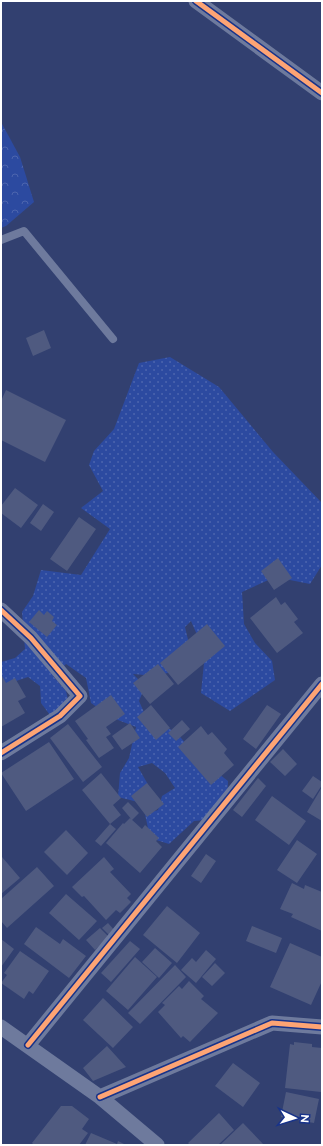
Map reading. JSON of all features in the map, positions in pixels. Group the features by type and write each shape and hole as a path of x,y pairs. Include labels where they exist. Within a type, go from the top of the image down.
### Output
{"street":[{"path":"196,1 322,93"},
{"path":"1,610 31,638 80,696 60,716 1,753"},
{"path":"28,1045 322,684"},
{"path":"100,1097 272,1024 322,1027"},
{"path":"1,1027 100,1097 157,1145"}],"lane":[{"path":"1,240 24,232 112,339"}],"green space":[{"path":"1,122 20,157 34,202 6,226 1,228"},
{"path":"170,357 219,387 273,452 322,503 322,565 310,584 275,577 242,592 244,624 255,643 272,661 275,680 230,711 201,693 205,653 191,621 185,627 190,648 179,670 156,676 133,674 145,686 139,701 147,719 176,732 197,757 228,781 227,807 217,819 194,821 169,844 150,838 145,814 158,810 162,796 175,788 165,773 152,763 138,767 150,788 138,802 118,797 120,773 129,758 136,727 113,718 91,703 86,678 66,664 53,676 66,691 71,712 50,715 41,703 40,686 28,677 1,686 1,662 15,658 25,649 22,612 33,596 41,570 81,575 110,529 81,508 103,491 89,465 94,451 114,429 139,363"}],"building":[{"path":"44,330 51,348 33,356 26,338"},
{"path":"6,390 66,420 45,462 1,440 1,401"},
{"path":"15,488 38,505 21,528 1,513 1,506"},
{"path":"43,504 54,512 41,531 30,523"},
{"path":"79,517 96,529 67,571 50,559"},
{"path":"278,558 292,578 274,590 261,571"},
{"path":"276,597 281,605 285,602 298,619 294,622 303,633 277,653 250,618"},
{"path":"39,610 44,615 47,611 54,617 52,621 57,625 47,637 29,622"},
{"path":"207,624 225,646 178,685 160,663"},
{"path":"158,664 174,684 150,704 133,683"},
{"path":"1,674 6,683 15,678 26,697 18,701 25,713 1,727"},
{"path":"111,695 125,714 106,727 111,734 106,737 114,748 99,758 75,721"},
{"path":"151,705 170,728 156,740 137,717"},
{"path":"267,705 281,714 256,749 243,739"},
{"path":"182,720 190,729 176,741 168,733"},
{"path":"130,723 140,738 122,750 112,736"},
{"path":"68,724 102,767 83,782 50,738"},
{"path":"201,726 208,735 212,732 227,749 224,753 234,765 211,785 178,747"},
{"path":"49,742 74,779 26,811 1,773"},
{"path":"283,749 297,764 285,776 270,762"},
{"path":"101,773 121,798 113,805 121,815 110,824 82,790"},
{"path":"313,776 322,782 322,785 313,799 302,791"},
{"path":"258,778 266,786 242,817 233,810"},
{"path":"147,783 164,804 147,817 131,796"},
{"path":"322,787 322,821 307,812"},
{"path":"272,796 306,821 289,845 255,820"},
{"path":"128,802 139,813 132,820 122,808"},
{"path":"130,818 142,829 145,825 159,838 156,841 162,847 140,873 106,843 123,823 124,824"},
{"path":"110,824 116,829 101,846 95,841"},
{"path":"66,830 88,853 67,875 44,852"},
{"path":"297,840 317,854 297,883 277,870"},
{"path":"206,854 216,861 201,883 191,876"},
{"path":"2,857 20,878 1,894 1,858"},
{"path":"104,857 114,869 110,872 131,894 127,898 131,902 120,913 116,910 106,920 84,896 82,897 72,887"},
{"path":"37,867 54,886 7,928 1,921 1,899"},
{"path":"292,883 304,889 305,885 322,892 322,931 291,917 293,914 280,909"},
{"path":"66,894 97,921 79,940 49,913"},
{"path":"167,906 200,933 177,963 143,935"},
{"path":"108,923 115,931 110,936 102,928"},
{"path":"252,926 282,938 276,953 246,941"},
{"path":"36,927 60,944 63,939 86,956 69,978 24,944"},
{"path":"100,928 109,937 95,950 86,940"},
{"path":"1,939 14,949 1,967"},
{"path":"130,941 140,949 111,982 101,973"},
{"path":"290,943 322,957 322,981 311,1005 270,987"},
{"path":"155,948 172,963 159,978 142,962"},
{"path":"206,950 216,959 196,983 181,970 192,958 196,962"},
{"path":"20,951 49,971 33,994 29,991 24,999 1,983 7,975 4,973"},
{"path":"135,957 157,977 128,1010 106,991"},
{"path":"215,963 225,973 212,986 202,977"},
{"path":"175,965 186,977 140,1024 128,1013"},
{"path":"189,981 204,996 201,999 218,1013 190,1042 183,1036 181,1038 158,1012 165,1005 162,1003 179,986 182,989"},
{"path":"103,998 133,1027 113,1048 83,1020"},
{"path":"294,1042 312,1044 312,1047 322,1048 321,1092 285,1088 290,1044 294,1045"},
{"path":"107,1046 126,1067 93,1081 83,1068"},
{"path":"233,1063 260,1083 243,1107 215,1086"},
{"path":"286,1092 319,1099 314,1123 281,1117"},
{"path":"61,1106 72,1106 89,1119 82,1129 88,1133 79,1145 34,1145 32,1143"},
{"path":"219,1113 234,1130 218,1145 190,1145 188,1143"},
{"path":"243,1123 264,1145 220,1145"},
{"path":"91,1133 117,1144 118,1141 126,1145 85,1145"}],"cycle path":[{"path":"196,1 322,93"},
{"path":"1,610 31,638 80,696 60,716 1,753"},
{"path":"28,1045 322,684"},
{"path":"100,1097 272,1023 322,1027"}]}
